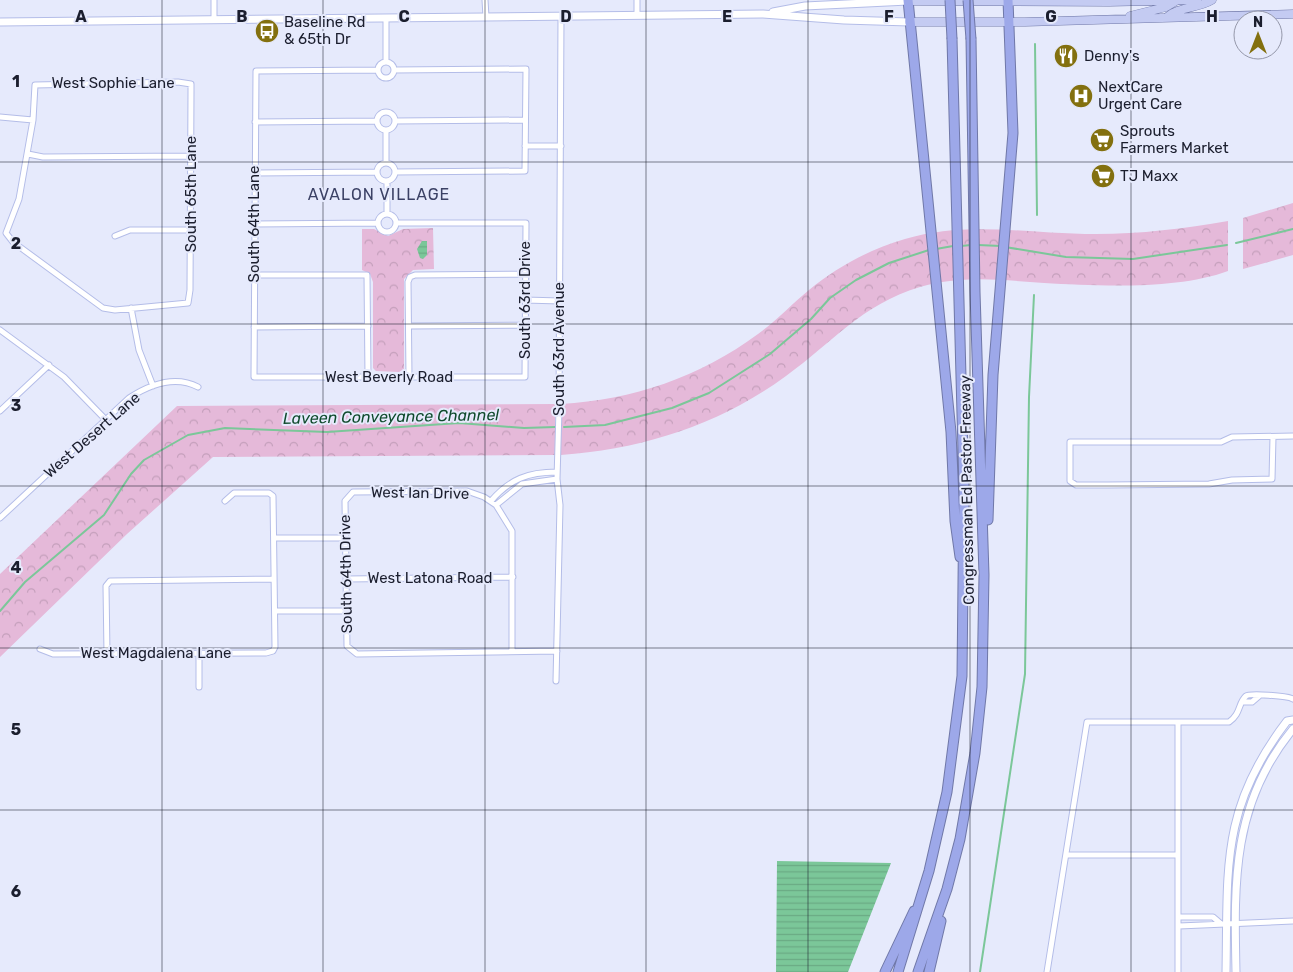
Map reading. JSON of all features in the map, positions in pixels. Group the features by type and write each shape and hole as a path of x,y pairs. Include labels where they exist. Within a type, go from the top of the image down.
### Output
{"highway":[{"name":"Congressman Ed Pastor Freeway","path":"898,972 922,895 947,792 958,719 962,676 964,577 958,258 950,0"},
{"name":"Congressman Ed Pastor Freeway","path":"918,972 947,889 966,813 982,687 984,575 974,231 971,39 968,0"},
{"path":"984,575 988,549 989,448 993,375 1013,133 1008,0"},
{"path":"908,1 951,432 954,521 964,577"},
{"path":"929,972 947,889"},
{"path":"885,972 900,936 922,895"}],"main road":[{"path":"1124,19 1166,7 1176,0"},
{"path":"763,14 805,6 908,1 1197,0"},
{"path":"1167,17 1175,10 1200,7 1212,0"},
{"path":"0,22 763,14 844,20 1009,22 1293,14"},
{"path":"1226,972 1228,853 1239,805 1248,782 1268,745 1286,720 1293,720"},
{"path":"1236,972 1227,923 1239,843 1247,814 1268,763 1293,729"}],"street":[{"path":"214,0 214,20"},
{"path":"485,0 486,17"},
{"path":"636,0 637,16"},
{"name":"South 63rd Avenue","path":"556,681 560,505 557,472 561,16"},
{"path":"386,18 386,61"},
{"path":"386,61 392,64 394,70 391,76 384,78 380,76 377,70 379,64 386,61"},
{"path":"394,70 526,69 525,171 395,172"},
{"name":"South 64th Lane","path":"254,377 256,71 377,70"},
{"name":"West Sophie Lane","path":"33,120 35,84 178,82 190,84"},
{"name":"South 65th Lane","path":"131,308 188,303 190,290 190,84"},
{"path":"377,121 382,113 388,112 393,115 394,126 386,130"},
{"path":"0,117 33,120 17,208 6,233 13,242 103,308 114,310 131,308 139,350 153,386"},
{"path":"395,121 525,120"},
{"path":"255,122 377,121"},
{"path":"377,121 379,126 386,130"},
{"path":"386,130 386,163"},
{"path":"525,146 561,146"},
{"path":"28,154 43,157 191,156"},
{"path":"386,163 392,165 395,172 392,180 387,181 379,178 377,172 381,165 386,163"},
{"path":"254,173 377,172"},
{"path":"387,181 387,214"},
{"path":"387,214 394,218 396,223 392,230 385,232 379,228 378,223 379,218 387,214"},
{"path":"254,224 378,223"},
{"name":"South 63rd Drive","path":"396,223 526,223 525,377"},
{"path":"115,236 130,230 190,230"},
{"path":"409,377 408,282 410,277 415,275 526,274"},
{"path":"254,275 366,275 368,377"},
{"path":"526,300 560,300"},
{"path":"409,326 525,325"},
{"path":"254,327 368,326"},
{"path":"0,330 64,377 105,419"},
{"path":"0,411 49,365"},
{"name":"West Beverly Road","path":"254,377 525,377"},
{"name":"West Desert Lane","path":"0,518 129,398 153,386 171,382 188,382 198,387"},
{"path":"1273,436 1272,479 1232,480 1209,484 1108,486 1076,485 1070,481 1070,442 1221,442 1232,437 1273,436 1293,436"},
{"name":"West Ian Drive","path":"348,496 353,492 467,491 493,503 501,489 518,477 544,472 557,472"},
{"path":"557,479 522,484 493,503 512,531 512,651 557,651"},
{"path":"225,501 234,493 269,493 273,496 275,611 347,611"},
{"name":"South 64th Drive","path":"348,496 345,501 347,646 352,651 357,654 512,651"},
{"path":"274,538 346,538"},
{"name":"West Latona Road","path":"347,579 513,577"},
{"path":"107,654 106,586 110,581 274,579"},
{"name":"West Magdalena Lane","path":"40,650 53,654 266,653 273,651 275,647 275,611"},
{"path":"199,654 199,687"},
{"path":"1047,972 1087,722 1229,722 1236,717 1246,695 1281,696 1293,699"},
{"path":"1178,722 1178,972"},
{"path":"1066,855 1178,855"},
{"path":"1178,917 1213,917 1227,923"},
{"path":"1179,926 1293,921"}],"green space":[{"path":"1293,203 1293,255 1243,269 1243,218"},
{"path":"1228,221 1228,271 1208,277 1162,284 1113,286 982,279 935,283 920,287 899,295 864,314 786,376 734,408 707,421 679,432 621,447 561,455 561,404 587,402 639,391 664,384 713,363 758,334 809,290 831,274 867,253 892,243 950,230 995,229 1121,234 1175,229"},
{"path":"433,228 434,269 413,270 404,279 404,369 399,372 376,371 373,368 373,282 370,274 362,270 362,229 374,229 388,236 403,229"},
{"path":"555,404 555,455 213,457 127,534 0,657 0,574 177,406"}],"shaded area":[{"path":"422,241 427,241 427,255 423,259 420,258 417,249"},
{"path":"777,861 891,863 848,972 776,972"}],"waterway":[{"path":"1035,44 1037,215"},
{"name":"Laveen Conveyance Channel","path":"1236,243 1293,229"},
{"name":"Laveen Conveyance Channel","path":"961,246 971,245"},
{"name":"Laveen Conveyance Channel","path":"978,245 1001,246"},
{"name":"Laveen Conveyance Channel","path":"1005,247 1066,257 1133,259 1227,245"},
{"name":"Laveen Conveyance Channel","path":"936,249 953,246"},
{"name":"Laveen Conveyance Channel","path":"564,427 605,425 672,408 709,393 770,354 811,319 830,298 856,280 889,263 929,250"},
{"path":"980,972 1025,674 1029,397 1034,295"},
{"name":"Laveen Conveyance Channel","path":"0,611 25,582 104,515 131,474 144,460 188,435 225,428 327,432 459,423 524,428 555,427"}],"place":[{"name":"Baseline Rd & 65th Dr","path":"267,31"},
{"name":"Denny's","path":"1066,56"},
{"name":"NextCare Urgent Care","path":"1081,96"},
{"name":"Sprouts Farmers Market","path":"1102,140"},
{"name":"TJ Maxx","path":"1103,176"}],"district":[{"name":"AVALON VILLAGE","path":"379,194"}]}
